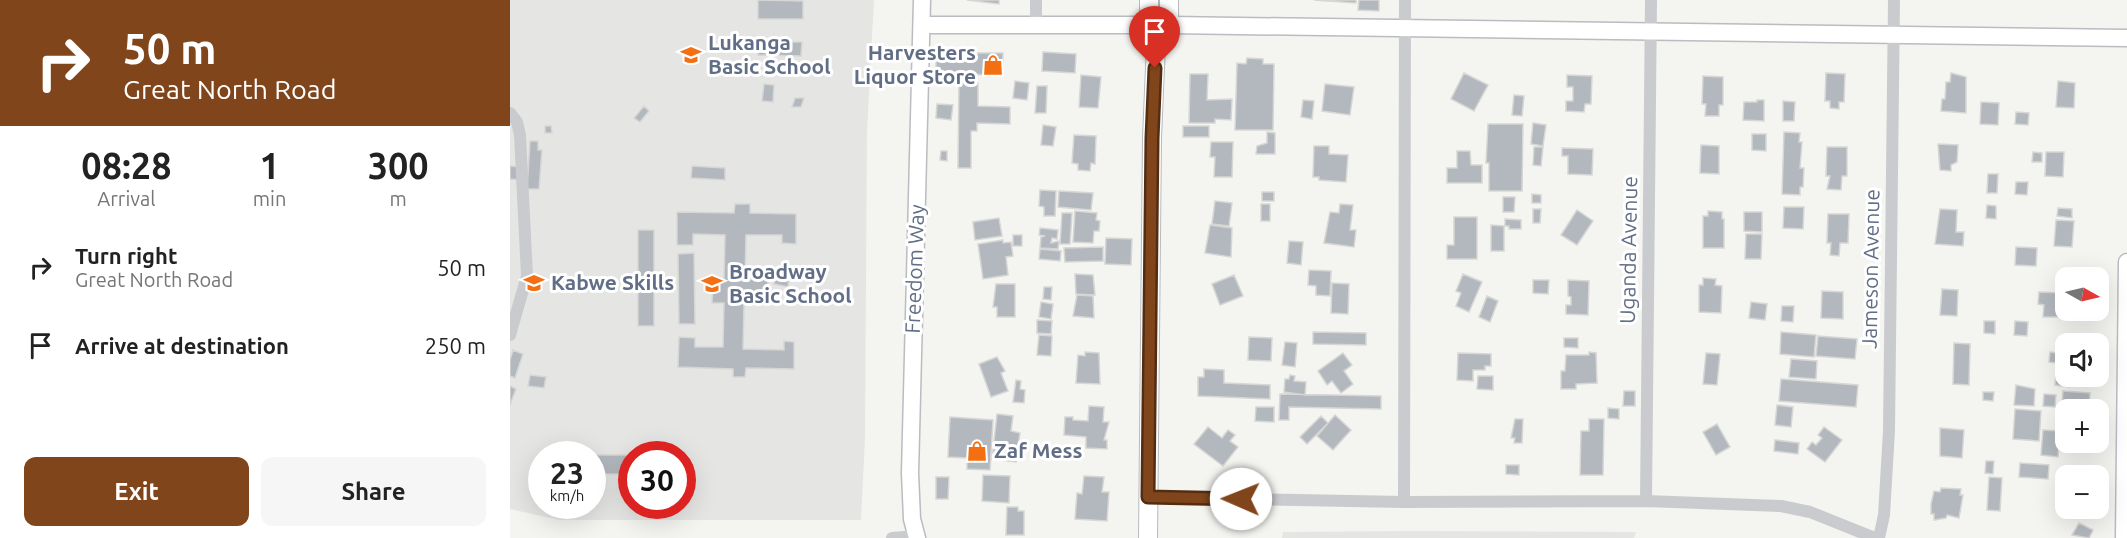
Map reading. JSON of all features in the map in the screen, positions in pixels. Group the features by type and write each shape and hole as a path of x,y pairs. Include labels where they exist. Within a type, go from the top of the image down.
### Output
{"highway":[{"path":"1148,538 1152,138 1156,44 1149,26 1149,0"},
{"path":"1156,44 1169,25 1169,0"}],"main road":[{"name":"Freedom Way","path":"916,537 910,473 922,0"},
{"path":"922,25 1169,25 2127,38"},
{"path":"2124,538 2127,262"}],"street":[{"path":"1036,0 1036,24"},
{"path":"1404,502 1405,0"},
{"name":"Uganda Avenue","path":"1646,501 1651,0"},
{"name":"Jameson Avenue","path":"1877,538 1884,515 1889,431 1894,0"},
{"path":"510,113 517,123 520,135 527,263 524,291 510,335"},
{"path":"510,289 524,291"},
{"path":"1148,497 1404,502 1646,501 1781,506 1820,515 1877,538"},
{"path":"892,538 916,537"}],"shaded area":[{"name":"Broadway Basic School","path":"510,0 874,0 867,130 865,438 861,520 555,519 606,519 606,441 528,441 528,513 510,509"},
{"path":"1283,532 1636,532 1634,538 1282,538"}],"building":[{"path":"758,0 803,1 803,19 758,19"},
{"path":"967,0 999,0 999,4"},
{"path":"1314,0 1356,0 1356,3"},
{"path":"1359,0 1379,0 1379,11 1358,10"},
{"path":"786,42 802,42 801,56 758,55 758,45 786,47"},
{"path":"1043,52 1076,54 1075,73 1042,71"},
{"path":"936,53 1003,53 1002,75 936,74"},
{"path":"1247,58 1263,59 1263,64 1274,64 1273,130 1235,130 1237,63 1246,64"},
{"path":"1464,73 1488,85 1474,111 1451,99"},
{"path":"1826,73 1845,74 1844,102 1839,102 1839,109 1830,108 1830,101 1825,101"},
{"path":"1951,73 1966,77 1966,113 1941,111 1942,99 1945,99 1946,82 1950,82"},
{"path":"1190,74 1208,74 1207,100 1232,99 1231,120 1215,119 1215,123 1189,123"},
{"path":"1081,75 1101,77 1098,108 1079,107"},
{"path":"1567,75 1592,76 1591,104 1585,104 1584,112 1566,111 1566,101 1573,101 1573,87 1567,87"},
{"path":"1703,76 1723,77 1723,105 1719,105 1719,116 1705,116 1706,104 1702,104"},
{"path":"1015,81 1029,83 1027,100 1013,98"},
{"path":"2058,81 2075,83 2074,108 2056,107"},
{"path":"959,82 978,83 978,106 1010,107 1010,124 977,123 977,131 971,131 971,168 958,168"},
{"path":"764,84 774,85 773,102 762,101"},
{"path":"1325,84 1354,87 1350,115 1322,111"},
{"path":"1037,86 1047,86 1046,113 1035,113"},
{"path":"1514,95 1524,96 1522,116 1512,115"},
{"path":"795,98 804,98 801,107 792,107"},
{"path":"1303,100 1314,101 1312,119 1301,117"},
{"path":"1757,100 1764,100 1764,121 1743,120 1744,102 1757,102"},
{"path":"1783,101 1795,102 1794,121 1783,121"},
{"path":"1981,102 1999,103 1998,125 1980,124"},
{"path":"937,104 953,105 951,120 936,118"},
{"path":"644,106 649,111 640,122 634,118"},
{"path":"2016,112 2029,113 2028,125 2015,124"},
{"path":"1533,123 1546,125 1543,146 1531,144"},
{"path":"1488,124 1523,124 1522,191 1489,191 1489,163 1486,163"},
{"path":"1043,125 1056,127 1053,146 1041,145"},
{"path":"545,126 551,126 552,133 545,133"},
{"path":"1183,126 1209,126 1209,137 1183,137"},
{"path":"1267,132 1275,133 1275,154 1256,154 1257,146 1267,143"},
{"path":"1784,132 1800,133 1799,142 1802,142 1800,168 1804,168 1800,195 1782,194"},
{"path":"1752,134 1766,134 1766,151 1752,150"},
{"path":"1074,135 1096,136 1095,164 1091,163 1090,171 1078,170 1078,164 1072,163"},
{"path":"530,141 538,141 538,150 542,150 539,189 527,189"},
{"path":"1211,142 1233,142 1232,177 1214,177 1215,157 1210,157"},
{"path":"1938,144 1958,145 1957,162 1951,165 1951,171 1940,170"},
{"path":"1701,145 1719,146 1719,174 1700,173"},
{"path":"1314,146 1329,146 1329,154 1348,155 1346,182 1319,180 1319,177 1313,177"},
{"path":"1534,147 1543,147 1541,166 1533,165"},
{"path":"1827,147 1847,147 1847,176 1842,176 1841,190 1827,189 1830,176 1826,176"},
{"path":"1562,148 1593,149 1592,175 1568,174 1568,156 1562,156"},
{"path":"941,151 947,151 947,161 940,160"},
{"path":"1457,151 1470,151 1471,165 1482,165 1482,183 1447,183 1447,168 1457,168"},
{"path":"2033,152 2042,153 2042,162 2032,162"},
{"path":"2046,152 2064,152 2063,177 2045,176"},
{"path":"510,166 521,167 520,180 510,179"},
{"path":"692,166 725,168 725,180 691,178"},
{"path":"1988,174 1998,174 1997,193 1987,193"},
{"path":"2016,182 2028,182 2027,195 2015,194"},
{"path":"1040,190 1056,191 1055,216 1044,216 1044,207 1039,206"},
{"path":"1059,191 1093,193 1091,210 1058,207"},
{"path":"1262,192 1274,192 1274,201 1262,201"},
{"path":"1532,194 1541,195 1541,203 1532,203"},
{"path":"1503,197 1515,197 1514,212 1503,212"},
{"path":"1215,201 1232,203 1229,226 1212,224"},
{"path":"735,204 750,204 750,213 796,214 796,244 782,243 782,235 746,235 745,279 768,279 767,305 744,305 743,349 784,350 784,341 794,342 794,369 746,368 745,377 733,377 733,369 678,367 679,337 695,338 695,347 723,347 724,303 712,303 713,279 724,279 725,235 693,234 693,245 677,245 677,212 734,213"},
{"path":"1261,204 1270,204 1270,221 1261,221"},
{"path":"1340,204 1353,205 1350,230 1356,230 1354,247 1324,243 1330,212 1339,213"},
{"path":"1987,205 1996,206 1996,219 1986,218"},
{"path":"1784,207 1804,207 1803,229 1783,228"},
{"path":"2058,208 2072,209 2072,218 2057,216"},
{"path":"1533,209 1541,209 1540,223 1533,223"},
{"path":"1940,209 1957,210 1956,232 1964,232 1963,246 1935,244"},
{"path":"1577,210 1593,221 1577,245 1561,235"},
{"path":"1075,211 1097,213 1096,220 1100,221 1099,231 1094,231 1093,243 1073,242"},
{"path":"1708,211 1722,212 1724,248 1703,248 1703,216 1708,216"},
{"path":"1744,212 1762,212 1762,232 1744,231"},
{"path":"1062,213 1072,213 1070,244 1060,244"},
{"path":"1828,214 1849,214 1848,243 1840,243 1839,256 1830,255 1831,243 1827,243"},
{"path":"1454,217 1477,217 1477,259 1447,259 1447,245 1454,245"},
{"path":"999,218 1002,236 975,240 973,222"},
{"path":"1505,219 1521,220 1521,229 1509,229 1509,226 1505,226"},
{"path":"2056,220 2074,221 2072,247 2054,246"},
{"path":"1210,225 1232,228 1231,257 1205,253"},
{"path":"1491,225 1504,226 1504,251 1491,251"},
{"path":"1040,228 1058,230 1057,239 1052,238 1051,243 1059,241 1058,249 1040,248 1041,237 1045,236 1039,235"},
{"path":"638,230 654,230 654,326 638,326"},
{"path":"1746,234 1762,234 1761,259 1745,259"},
{"path":"1013,235 1022,235 1022,246 1013,246"},
{"path":"1106,238 1132,239 1131,265 1105,264"},
{"path":"1003,240 1003,243 1011,242 1013,256 1006,257 1008,275 983,279 978,244"},
{"path":"1289,241 1303,242 1301,265 1287,263"},
{"path":"1103,247 1103,261 1065,262 1064,248"},
{"path":"2016,247 2037,248 2036,266 2015,265"},
{"path":"1040,249 1061,251 1060,261 1039,259"},
{"path":"694,253 695,324 679,324 678,254"},
{"path":"1309,270 1331,271 1330,296 1316,295 1316,286 1308,285"},
{"path":"1075,274 1093,275 1095,295 1076,294"},
{"path":"1463,274 1482,282 1469,312 1456,306 1461,293 1456,291"},
{"path":"1234,275 1243,296 1220,305 1212,284"},
{"path":"775,277 789,279 788,287 774,284"},
{"path":"1703,278 1716,279 1715,285 1722,286 1721,313 1699,312 1699,285 1703,285"},
{"path":"1533,280 1549,280 1548,294 1533,293"},
{"path":"1568,280 1589,281 1588,315 1566,314 1566,305 1571,305 1571,297 1568,296"},
{"path":"1332,283 1349,284 1348,314 1331,313"},
{"path":"996,284 1015,284 1015,317 997,317 997,307 993,307"},
{"path":"1044,287 1052,287 1051,300 1043,299"},
{"path":"1942,289 1958,290 1957,316 1940,315"},
{"path":"1822,291 1843,292 1843,319 1821,318"},
{"path":"2039,292 2055,293 2055,317 2043,317 2044,305 2038,304"},
{"path":"1077,295 1093,296 1094,318 1073,316"},
{"path":"1487,296 1498,301 1490,322 1479,317"},
{"path":"1041,302 1053,304 1051,319 1039,317"},
{"path":"1751,302 1767,304 1765,320 1749,318"},
{"path":"1782,306 1794,306 1793,322 1781,321"},
{"path":"1037,320 1052,321 1051,334 1037,333"},
{"path":"1984,321 1995,321 1995,334 1984,333"},
{"path":"2015,321 2028,322 2027,336 2014,335"},
{"path":"1313,332 1366,333 1366,345 1313,344"},
{"path":"1781,332 1816,335 1814,357 1780,354"},
{"path":"1039,335 1052,336 1051,356 1037,355"},
{"path":"1818,336 1857,339 1855,359 1816,356"},
{"path":"1249,337 1272,338 1271,361 1248,360"},
{"path":"1564,338 1578,338 1578,348 1564,347"},
{"path":"1285,342 1297,343 1295,367 1282,365"},
{"path":"1954,343 1970,344 1969,385 1953,384"},
{"path":"513,350 523,354 515,378 510,376 510,360"},
{"path":"1085,352 1099,353 1100,384 1076,383 1078,355 1085,356"},
{"path":"1589,352 1596,353 1597,383 1576,384 1576,389 1561,389 1561,371 1565,371 1566,355 1589,355"},
{"path":"2050,352 2055,353 2055,363 2049,362"},
{"path":"1343,353 1352,365 1344,371 1353,384 1341,393 1332,381 1327,385 1318,371"},
{"path":"1458,353 1491,354 1491,366 1485,366 1485,370 1473,370 1473,381 1457,380"},
{"path":"1706,353 1720,354 1717,385 1703,384"},
{"path":"997,357 1005,371 1001,373 1008,391 991,397 979,364"},
{"path":"1791,359 1817,361 1816,379 1789,377"},
{"path":"1204,369 1224,370 1224,383 1270,385 1270,399 1198,396 1198,377 1204,377"},
{"path":"530,375 546,377 544,388 528,386"},
{"path":"1290,375 1295,376 1294,381 1306,382 1305,395 1284,392 1285,379 1289,379"},
{"path":"1478,376 1493,376 1493,390 1477,389"},
{"path":"1781,379 1858,385 1856,407 1779,401"},
{"path":"1016,380 1021,381 1020,389 1025,390 1024,403 1013,402"},
{"path":"2016,385 2035,389 2034,406 2014,405"},
{"path":"510,386 516,389 510,405"},
{"path":"1624,391 1635,391 1635,406 1623,406"},
{"path":"2063,391 2090,393 2090,399 2062,399"},
{"path":"1983,392 1994,392 1993,401 1983,400"},
{"path":"1280,394 1381,396 1381,409 1289,407 1289,420 1279,420"},
{"path":"2044,394 2056,395 2055,407 2043,406"},
{"path":"1777,405 1793,407 1791,427 1775,425"},
{"path":"1089,406 1104,407 1103,422 1109,422 1104,440 1107,440 1107,449 1086,448 1086,437 1064,435 1065,417 1088,421"},
{"path":"1256,407 1274,407 1274,422 1255,421"},
{"path":"1608,408 1619,409 1619,419 1608,418"},
{"path":"2015,409 2041,411 2039,441 2013,439"},
{"path":"997,414 1013,416 1011,431 1020,433 1016,462 992,459"},
{"path":"1335,415 1351,430 1333,450 1317,436"},
{"path":"1321,416 1328,423 1307,444 1300,437"},
{"path":"950,417 993,420 990,470 967,469 967,458 948,457"},
{"path":"1515,419 1523,419 1522,443 1514,443 1515,438 1511,438"},
{"path":"1589,419 1604,419 1603,475 1580,475 1581,431 1589,431"},
{"path":"1717,424 1730,447 1716,455 1703,432"},
{"path":"1208,427 1222,438 1228,430 1235,435 1230,441 1238,447 1223,466 1194,444"},
{"path":"1824,427 1842,440 1825,462 1807,449 1812,442 1816,445 1822,438 1818,435"},
{"path":"1940,428 1964,430 1962,458 1940,456"},
{"path":"2043,430 2055,431 2055,453 2058,453 2058,457 2041,455"},
{"path":"1775,440 1799,443 1798,454 1774,451"},
{"path":"606,455 618,455 618,474 606,474"},
{"path":"1986,461 1994,461 1993,474 1985,473"},
{"path":"2020,463 2049,465 2048,479 2019,477"},
{"path":"1506,465 1519,465 1519,475 1506,474"},
{"path":"983,475 1010,476 1009,503 982,501"},
{"path":"1084,476 1104,477 1102,492 1109,492 1107,521 1075,519 1077,493 1082,494"},
{"path":"936,477 949,477 948,499 936,499"},
{"path":"1989,477 2002,478 2000,511 1987,510"},
{"path":"1941,488 1961,489 1960,495 1963,495 1959,518 1947,515 1946,518 1934,520 1934,514 1931,514 1931,504 1934,491 1940,492"},
{"path":"1007,507 1018,507 1018,511 1024,511 1024,535 1006,535"},
{"path":"2079,523 2093,530 2089,538 2072,535"}],"place":[{"name":"Lukanga Basic School","path":"691,55"},
{"name":"Harvesters Liquor Store","path":"993,65"},
{"name":"Kabwe Skills","path":"534,283"},
{"name":"Broadway Basic School","path":"712,284"},
{"name":"Zaf Mess","path":"977,451"}],"route":[{"path":"1155,68 1152,138 1148,497 1241,499"}]}
